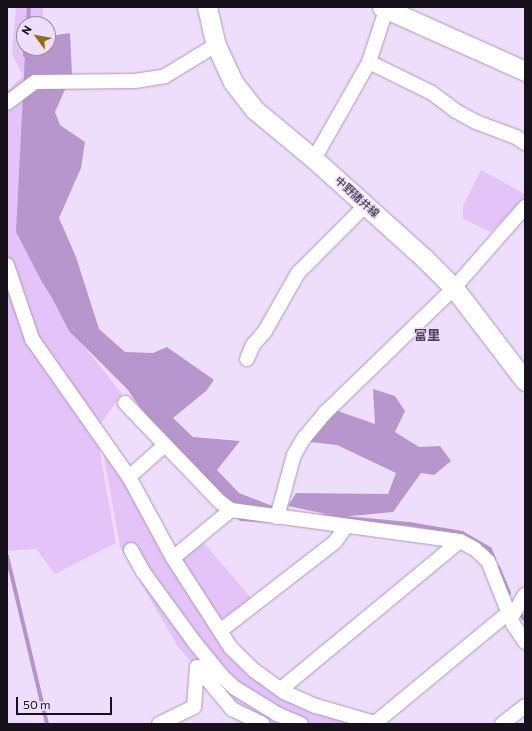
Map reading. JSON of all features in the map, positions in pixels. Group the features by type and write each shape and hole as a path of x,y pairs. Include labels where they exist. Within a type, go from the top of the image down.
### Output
{"main road":[{"name":"中野諸井線","path":"207,7 216,45 233,82 255,110 314,159 424,258 454,288 523,376"},
{"path":"385,8 525,71"}],"street":[{"path":"314,159 369,62 385,8"},
{"path":"7,103 35,82 135,81 165,76 216,45"},
{"path":"369,62 432,93 456,111 476,122 516,137 525,143"},
{"path":"247,359 253,345 265,331 298,273 366,205"},
{"path":"278,513 294,455 304,438 326,412 454,288 525,207"},
{"path":"7,265 32,339 129,477 173,558 220,631 232,648 255,671 281,689 316,706 376,724 510,615 525,595"},
{"path":"125,403 220,502 230,510 278,513 346,526 460,541 475,549 488,561 510,615 525,642"},
{"path":"129,477 165,444"},
{"path":"173,558 230,510"},
{"path":"220,631 335,542 346,526"},
{"path":"281,689 460,541"},
{"path":"131,550 144,573 194,643 222,676 235,688 277,714 301,724"},
{"path":"159,724 194,707 197,667 232,709 264,724"},
{"path":"502,724 525,706"}],"shaded area":[{"path":"16,7 43,7 43,16 16,16 16,56 42,56 37,147 36,271 71,330 122,394 96,430 116,543 55,574 36,549 7,551 7,91 23,76 12,54"},
{"path":"70,33 72,74 55,112 60,125 85,142 81,168 59,218 76,257 99,329 125,352 153,353 167,347 214,380 206,391 173,418 193,437 240,441 217,470 239,493 280,509 273,523 240,521 165,445 122,381 67,322 42,282 16,232 25,56 56,56 56,35"},
{"path":"481,170 525,194 525,198 491,232 463,219 463,206"},
{"path":"373,389 395,396 405,411 395,432 419,447 440,446 451,461 434,475 421,473 393,512 341,517 288,506 296,493 388,494 396,473 337,445 310,442 335,410 375,424"},
{"path":"100,435 251,668 316,706 378,724 265,724 232,709 178,647 120,547"},
{"path":"204,543 252,599 221,620 181,559"}],"waterway":[{"path":"28,16 29,7"},
{"path":"26,56 34,66"},
{"path":"43,270 55,299 71,330 177,436 222,492 241,503 262,507"},
{"path":"323,516 409,524 462,533 490,549 494,559"},
{"path":"7,556 47,724"},
{"path":"498,567 509,593"},
{"path":"519,613 525,620"}],"district":[{"name":"富里","path":"427,335"}]}
